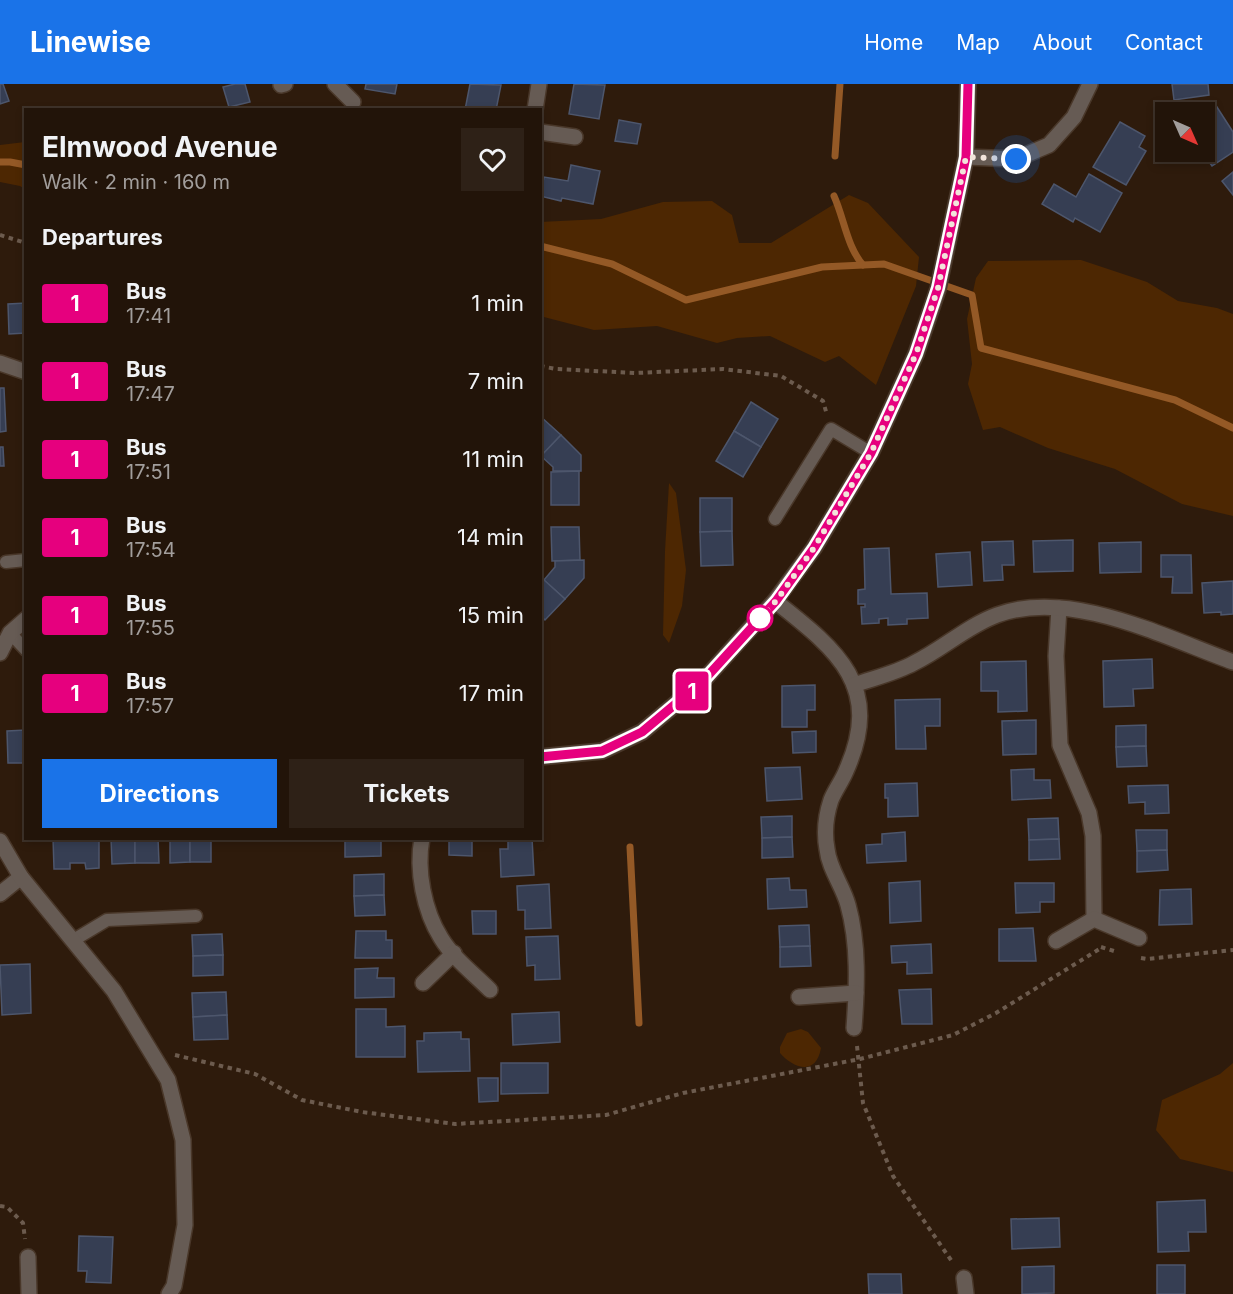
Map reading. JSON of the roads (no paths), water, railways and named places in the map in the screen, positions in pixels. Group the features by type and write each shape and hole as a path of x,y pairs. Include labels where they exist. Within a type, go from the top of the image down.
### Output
{"street":[{"path":"335,84 353,102"},
{"path":"536,108 539,84"},
{"path":"542,757 602,751 642,732 703,681 776,601 814,548 871,453 916,354 938,288 966,157 968,84"},
{"path":"966,157 1016,159 1049,144 1074,117 1090,84"},
{"path":"542,132 574,137"},
{"path":"0,363 24,371"},
{"path":"776,601 823,639 842,661 854,684 860,708 857,744 846,772 831,799 826,826 827,851 836,880 848,903 852,924 856,993 854,1028"},
{"path":"854,684 913,664 995,615 1023,607 1101,613 1233,662"},
{"path":"1059,608 1056,656 1060,746 1089,813 1093,836 1094,919"},
{"path":"0,653 10,633 24,622"},
{"path":"422,840 419,856 424,899 441,938 490,990"},
{"path":"0,842 21,877 114,991 168,1080 183,1140 185,1225 174,1286 169,1294"},
{"path":"0,894 21,877"},
{"path":"1094,919 1139,938"},
{"path":"1056,941 1094,919"},
{"path":"423,983 454,953"},
{"path":"799,997 856,993"},
{"path":"28,1257 29,1294"},
{"path":"964,1278 966,1294"}],"lane":[{"path":"776,519 831,429 871,453"},
{"path":"6,562 24,560"},
{"path":"10,633 24,648"},
{"path":"72,941 107,920 196,916"}],"waterway":[{"path":"835,156 840,84"},
{"path":"0,162 24,165"},
{"path":"834,196 849,241 863,265"},
{"path":"542,246 612,264 686,300 822,267 884,264 972,295 981,348 1175,400 1233,428"},
{"path":"630,847 639,1023"}]}
